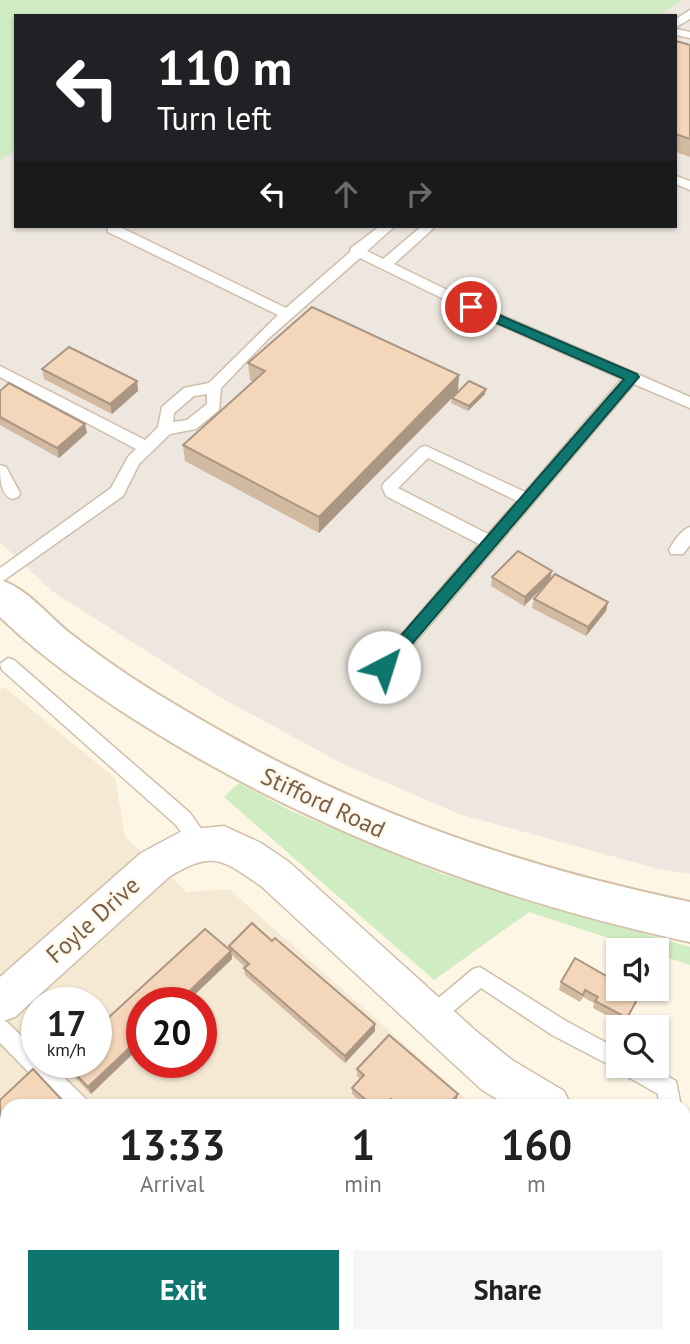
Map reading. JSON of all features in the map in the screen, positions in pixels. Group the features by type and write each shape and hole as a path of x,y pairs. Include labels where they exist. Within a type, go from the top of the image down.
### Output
{"main road":[{"name":"Stifford Road","path":"0,594 65,651 142,704 220,753 309,798 395,836 476,866 549,888 690,922"}],"street":[{"path":"202,844 224,843 275,874 497,1075 537,1099"},
{"name":"Foyle Drive","path":"0,1003 155,865 184,847 202,844"}],"lane":[{"path":"165,429 167,411 188,392 214,387 287,314 385,228"},
{"path":"384,265 428,228"},
{"path":"113,229 287,314"},
{"path":"356,251 471,307 690,403"},
{"path":"0,371 145,447"},
{"path":"384,667 632,377"},
{"path":"0,577 117,492 133,461 165,429 191,425 214,406 214,387"},
{"path":"489,542 392,492 390,487 422,453 431,452 526,499"},
{"path":"0,471 12,492"},
{"path":"677,550 690,533"},
{"path":"8,664 183,819 202,844"},
{"path":"430,1017 480,976 559,1028 606,1053"},
{"path":"0,1029 70,1099"},
{"path":"650,1078 668,1088 669,1099"}],"shaded area":[{"path":"683,0 690,0 690,874 655,868 459,814 341,763 218,696 53,592 0,542 0,160 14,151 14,228 677,228 677,14 660,14"},
{"path":"4,687 115,778 125,837 187,892 229,889 466,1099 0,1099 0,689"}],"green space":[{"path":"0,0 683,0 660,14 14,14 14,151 0,160"},
{"path":"239,783 291,811 442,874 659,938 608,938 529,912 434,980 224,797"},
{"path":"669,941 690,947 690,965 669,958"}],"building":[{"path":"677,41 690,45 690,139 677,134"},
{"path":"312,307 459,375 319,517 183,445 265,371 248,363"},
{"path":"69,347 137,381 110,404 42,369"},
{"path":"469,381 486,389 469,406 452,398"},
{"path":"9,383 85,424 57,448 0,417 0,391"},
{"path":"518,551 552,571 525,597 492,577"},
{"path":"555,574 608,602 588,627 534,599"},
{"path":"252,923 272,941 275,938 375,1024 345,1056 244,968 249,964 229,946"},
{"path":"205,929 231,951 194,987 142,987"},
{"path":"575,958 606,976 606,1001 636,1001 629,1015 621,1015 595,1001 598,997 585,990 583,995 561,982"},
{"path":"126,1001 126,1051 112,1064 112,1014"},
{"path":"389,1035 458,1094 453,1099 365,1099 352,1088 364,1075 357,1069"},
{"path":"23,1078 41,1078 61,1099 1,1099"},
{"path":"79,1078 98,1078 88,1087"}],"route":[{"path":"384,667 632,377 471,307"}]}
